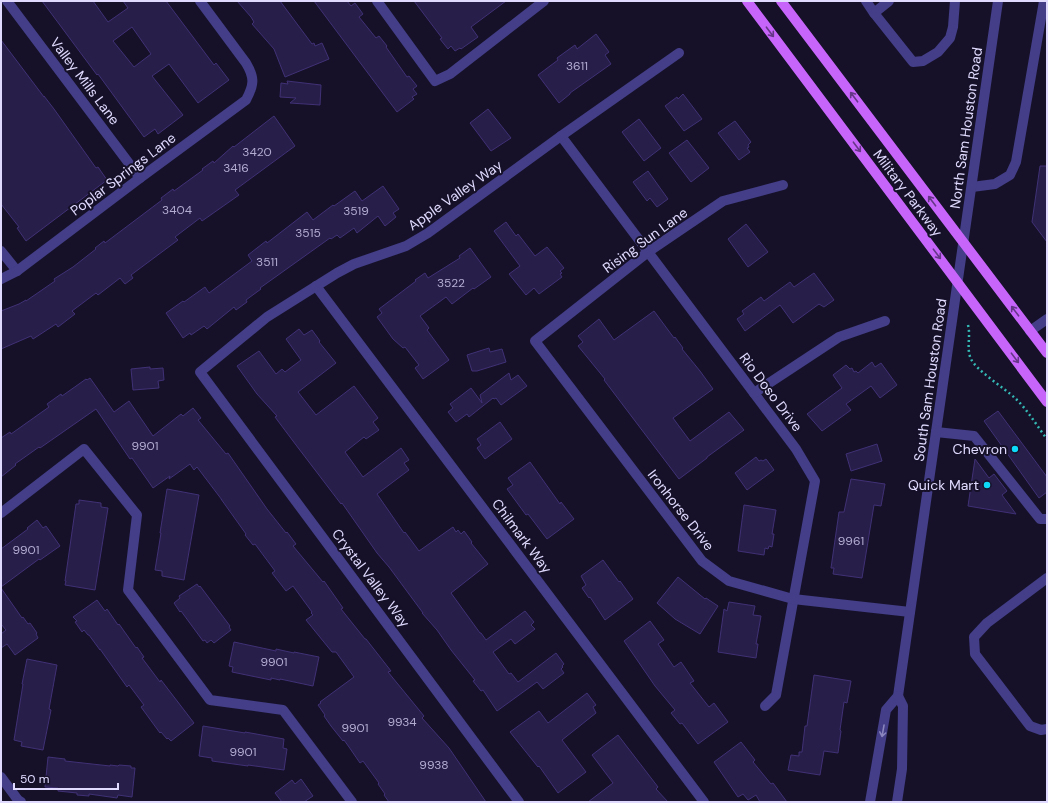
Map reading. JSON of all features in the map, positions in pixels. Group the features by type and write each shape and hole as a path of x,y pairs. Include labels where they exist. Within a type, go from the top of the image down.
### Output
{"main road":[{"name":"Military Parkway","path":"747,1 1047,402"},
{"name":"Military Parkway","path":"781,1 1047,353"}],"street":[{"name":"Valley Mills Lane","path":"7,1 140,178"},
{"name":"Poplar Springs Lane","path":"1,279 17,271 246,100 251,92 251,71 200,1"},
{"path":"377,1 435,81 450,74 544,1"},
{"path":"866,1 913,62 924,62 938,52 950,38 953,27 955,1"},
{"path":"874,12 889,1"},
{"name":"North Sam Houston Road","path":"958,282 998,1"},
{"path":"972,187 995,184 1010,175 1016,162 1044,1"},
{"name":"Apple Valley Way","path":"200,372 267,317 316,286 354,264 406,246 428,233 561,136 679,53"},
{"name":"Rio Doso Drive","path":"561,136 796,449 815,480 776,695 765,706"},
{"name":"Rising Sun Lane","path":"535,341 648,252 723,201 783,185"},
{"path":"1,250 17,271"},
{"name":"South Sam Houston Road","path":"897,802 902,769 903,706 898,696 958,282"},
{"name":"Chilmark Way","path":"316,286 704,802"},
{"path":"1030,331 1047,319"},
{"path":"754,393 839,337 885,321"},
{"name":"Ironhorse Drive","path":"535,341 702,561 729,581 793,599 910,612"},
{"name":"Crystal Valley Way","path":"200,372 519,802"},
{"path":"936,432 974,436 1040,519 1047,519"},
{"path":"1,513 84,449 137,515 128,590 210,700 283,710 352,802"},
{"path":"1047,578 988,623 974,637 975,654 1030,726 1041,730 1047,729"},
{"path":"870,802 886,710 898,696"},
{"path":"1,777 21,802"}],"path":[{"path":"968,325 970,332 970,358 1020,404 1047,439"}],"building":[{"path":"42,1 93,1 108,22 128,8 123,1 166,1 214,65 216,63 229,80 198,103 169,64 152,76 183,115 158,134 155,129 144,137 98,74 97,75","holes":["132,27 151,54 134,67 113,41"]},
{"path":"237,1 280,1 312,44 314,43 315,46 322,43 329,59 285,77 274,49 252,24 254,22 251,17"},
{"path":"314,1 347,1 351,6 355,3 363,14 359,17 376,38 379,36 407,77 409,76 417,86 413,89 417,94 412,97 414,99 397,112"},
{"path":"414,1 506,1 471,27 478,37 461,49 460,48 455,51 451,46 448,49 440,39 442,38"},
{"path":"596,34 609,52 605,55 611,64 570,93 559,103 538,75 558,60 557,58 575,45 577,49"},
{"path":"1,40 54,109 96,168 98,167 107,180 26,241 17,228 19,227 1,204"},
{"path":"287,81 321,85 320,105 290,103 296,98 280,97 281,83 288,84"},
{"path":"683,94 702,119 684,131 665,106 677,97 678,99"},
{"path":"488,109 511,138 491,151 470,123"},
{"path":"274,116 295,146 235,190 239,195 202,221 200,218 175,237 178,240 131,275 133,278 125,284 120,278 98,295 96,293 72,311 75,314 58,327 56,324 33,339 31,336 1,349 1,311 26,301 55,281 54,279 73,267 104,241 105,243 162,200 161,198 173,189 174,191 213,161 214,163 233,146 234,147"},
{"path":"639,119 661,148 644,161 622,132"},
{"path":"735,121 751,142 747,148 750,152 739,160 718,133"},
{"path":"687,140 709,168 691,182 669,153"},
{"path":"1040,166 1047,166 1047,242 1032,222"},
{"path":"648,171 668,199 657,207 650,198 647,201 633,182"},
{"path":"383,186 399,209 393,213 396,217 385,226 378,216 357,233 354,228 340,238 337,235 331,239 330,238 260,288 261,289 246,300 247,302 236,310 234,307 207,329 204,326 191,335 190,333 183,338 166,313 205,287 209,293 252,261 248,255 266,241 267,243 307,212 313,220 355,191 362,201"},
{"path":"506,222 516,236 518,234 535,256 547,247 564,268 560,271 562,273 560,274 562,277 539,294 534,288 526,295 509,274 520,266 494,231"},
{"path":"746,224 768,252 748,267 728,239"},
{"path":"470,248 491,277 474,289 473,288 452,304 446,297 420,316 429,328 427,330 449,360 423,379 415,368 419,365 405,347 403,348 393,339 377,317 382,313 379,309 425,273 428,278 460,258 459,256"},
{"path":"814,273 834,300 824,307 819,304 793,323 780,305 745,331 737,319 744,314 742,311 761,297 764,301 790,282 794,287"},
{"path":"654,311 713,389 673,418 690,441 729,412 744,430 679,479 604,380 605,379 578,346 583,342 578,336 599,319 614,340"},
{"path":"299,329 304,335 312,330 320,341 319,342 336,363 298,392 316,415 354,386 378,418 373,422 379,430 366,439 364,437 345,452 363,477 401,448 409,460 404,463 409,470 377,494 404,533 405,532 419,551 453,527 456,532 458,530 461,534 464,531 472,542 471,543 488,564 451,593 486,640 525,611 534,622 531,625 535,629 515,644 511,639 493,652 509,674 511,673 518,682 556,653 564,664 561,669 564,673 543,689 537,682 497,711 483,690 481,691 473,681 475,680 377,553 342,503 341,504 275,417 277,416 257,394 237,366 259,351 276,374 282,369 285,372 301,360 286,339"},
{"path":"489,348 490,352 502,349 506,362 477,371 472,371 467,355"},
{"path":"872,362 875,367 881,363 897,385 880,398 871,386 846,404 851,410 822,431 807,414 842,388 833,375 846,365 850,369 852,368 854,372 856,371 858,373"},
{"path":"150,367 150,369 163,368 164,380 158,381 159,388 133,390 131,369"},
{"path":"509,373 511,380 518,375 527,386 501,405 496,398 493,398 469,417 467,414 456,422 448,412 453,408 450,404 471,388 482,403 480,395"},
{"path":"90,378 114,412 129,401 153,436 181,414 183,416 193,408 201,418 198,420 226,454 228,453 267,509 296,544 293,546 323,582 324,581 343,608 341,609 391,671 388,672 424,716 422,718 449,748 486,802 389,802 378,784 379,783 363,761 360,763 344,740 343,741 331,726 318,705 354,677 336,652 332,652 306,620 313,615 311,613 312,612 293,586 286,591 272,573 275,571 255,544 253,545 245,535 246,534 221,499 222,500 197,467 194,470 190,464 153,488 132,458 130,459 96,409 15,464 16,465 1,477 1,438 10,432 11,434 49,407 47,404 61,394 62,396 86,379 87,380"},
{"name":"Chevron","path":"998,411 1047,477 1047,492 1039,498 984,421"},
{"path":"500,422 512,439 485,459 477,448 481,445 477,439"},
{"path":"877,444 882,461 851,471 846,454"},
{"path":"756,457 759,461 766,459 774,470 747,490 735,473"},
{"name":"Quick Mart","path":"975,459 989,478 994,474 1007,491 1002,495 1016,514 968,506"},
{"path":"530,462 560,504 561,502 574,519 547,539 528,514 526,515 507,489 513,485 508,478"},
{"path":"851,479 885,484 881,506 874,505 862,578 833,574 834,568 831,568 839,512 844,512"},
{"path":"167,489 199,495 184,580 162,576 162,571 155,570"},
{"path":"79,500 101,503 101,507 108,508 95,590 65,585 76,504 79,504"},
{"path":"744,505 776,510 772,534 774,534 772,547 769,546 768,549 765,548 764,555 738,551"},
{"path":"37,520 43,528 46,526 60,546 40,560 39,559 1,587 1,549 28,529 27,528"},
{"path":"603,560 633,599 605,620 590,597 589,598 582,588 586,585 581,576"},
{"path":"678,577 705,599 706,598 718,606 700,634 675,619 657,603"},
{"path":"197,584 230,626 229,627 231,630 214,643 211,640 207,643 205,640 203,641 174,603 180,598 179,596"},
{"path":"1,588 22,618 23,617 28,624 30,623 37,633 38,638 15,655 7,644 1,648 1,634 6,630 1,624"},
{"path":"97,600 105,611 107,609 118,625 119,624 136,648 137,647 144,657 142,658 160,682 161,680 194,723 171,741 161,732 160,733 141,707 144,705 129,685 127,687 89,635 84,630 82,632 75,622 77,621 73,617"},
{"path":"729,602 755,606 753,615 761,616 756,644 758,644 756,658 718,652 724,609 727,611"},
{"path":"650,621 664,640 658,644 674,667 681,662 694,681 690,683 709,707 714,703 728,722 698,744 682,723 680,724 671,713 675,710 655,686 624,641"},
{"path":"234,642 276,651 276,649 319,657 313,686 280,679 271,678 271,680 232,672 233,667 229,666"},
{"path":"27,659 57,665 49,709 51,710 43,750 21,746 22,742 14,740"},
{"path":"814,675 851,681 847,703 844,702 838,753 824,751 820,775 788,770 791,755 799,756 799,752 802,752"},
{"path":"587,693 596,705 593,707 596,713 562,740 586,772 558,793 539,766 538,767 510,732 539,711 548,723"},
{"path":"203,726 284,739 283,748 287,749 284,770 212,761 212,758 199,756"},
{"path":"618,735 658,787 656,789 668,802 588,802 613,783 592,755"},
{"path":"741,742 755,760 753,762 771,784 773,783 787,802 760,802 756,795 748,800 743,794 738,797 714,762"},
{"path":"48,757 65,759 65,761 110,766 131,766 131,768 135,768 132,797 118,795 117,798 89,794 89,796 77,795 77,793 58,791 58,788 45,787"},
{"path":"301,779 313,796 304,802 282,802 275,793 292,780 295,784"}],"place":[{"name":"Chevron","path":"1015,449"},
{"name":"Quick Mart","path":"987,485"}]}
